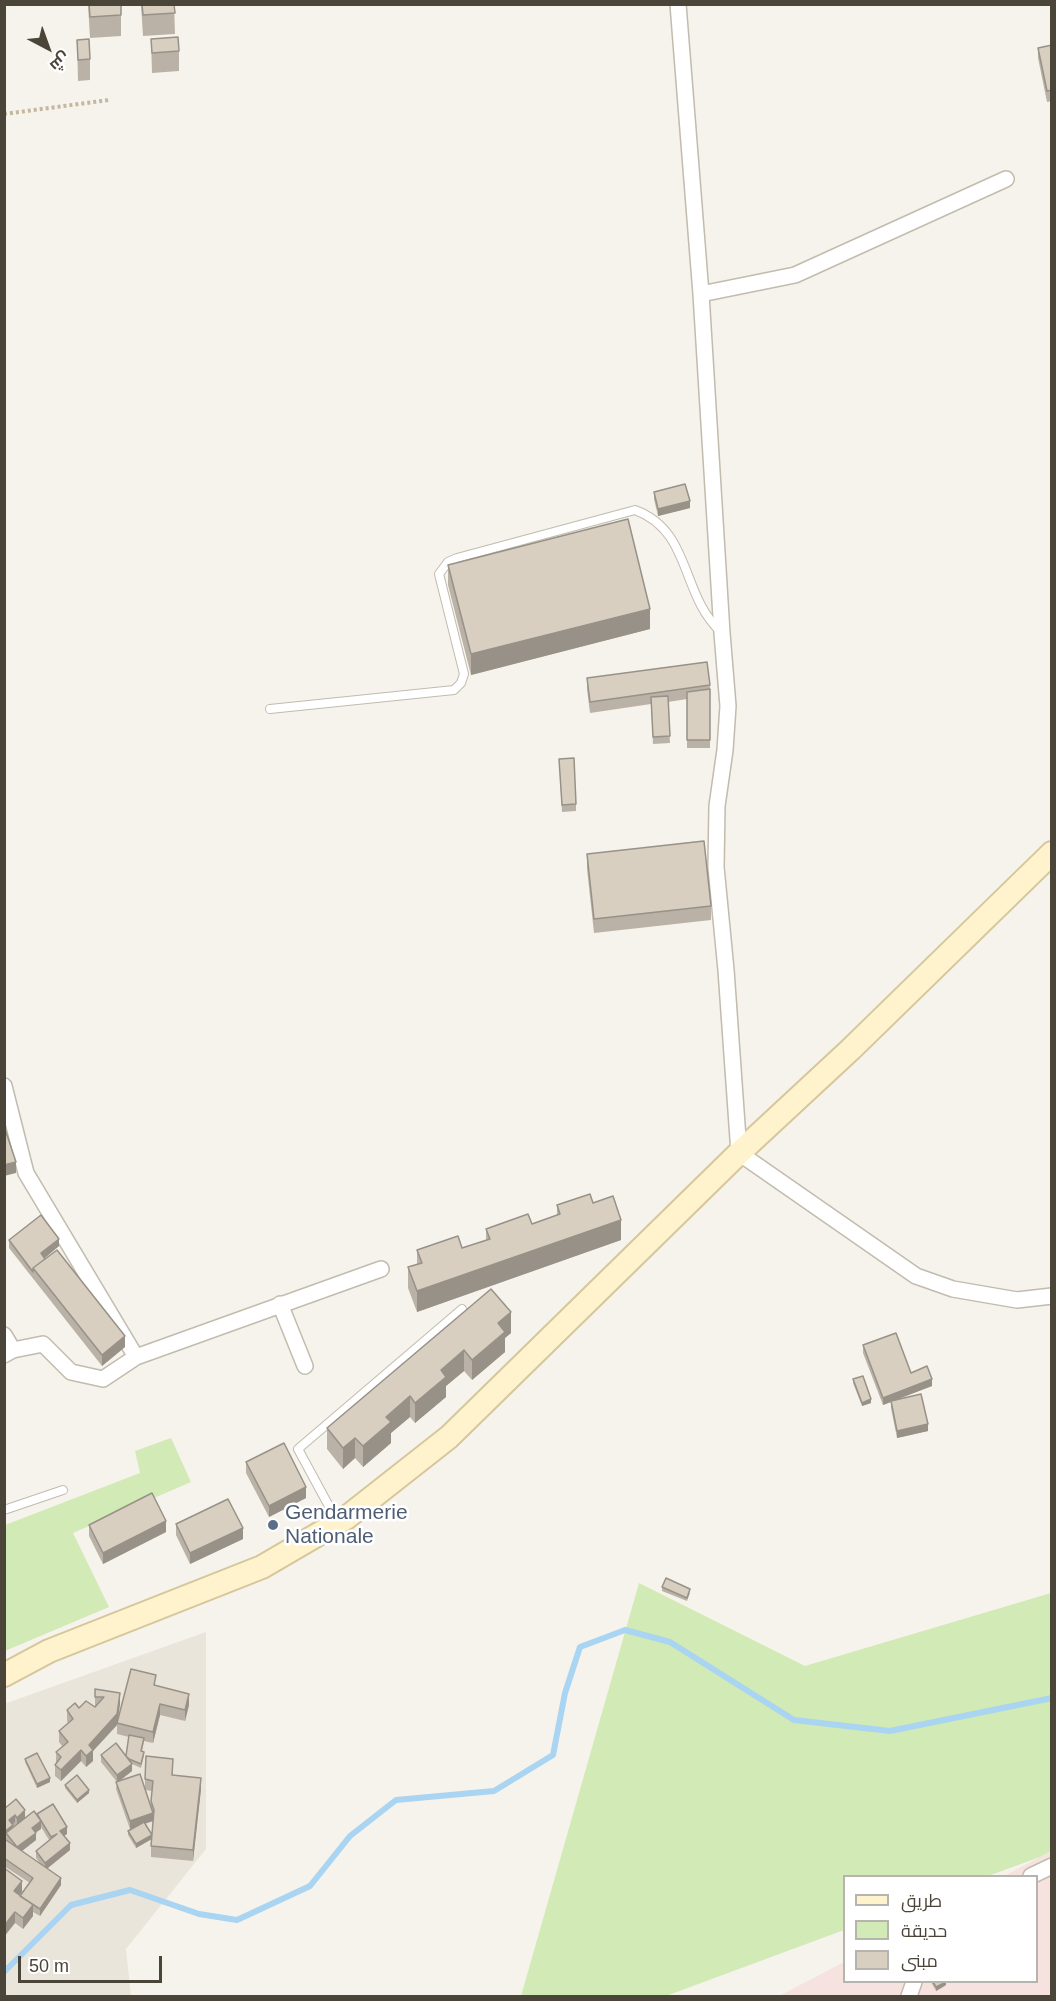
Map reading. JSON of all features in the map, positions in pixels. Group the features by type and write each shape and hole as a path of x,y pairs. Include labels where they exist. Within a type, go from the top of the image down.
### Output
{"main road":[{"path":"4,1675 49,1651 262,1567 338,1523 449,1437 739,1153 1052,853"}],"street":[{"path":"678,4 701,294 728,706 725,750 717,806 716,867 739,1153 916,1276 953,1289 1017,1300 1052,1296"},
{"path":"701,294 795,275 1006,179"},
{"path":"4,1086 26,1173 136,1357"},
{"path":"4,1335 8,1352 43,1344 71,1372 103,1379 136,1357 381,1269"},
{"path":"280,1304 305,1366"},
{"path":"1034,1875 1052,1866"}],"lane":[{"path":"270,709 454,690 461,683 464,674 439,574 443,567 457,558 635,510 659,522 673,539 699,603 713,625 722,633"},
{"path":"338,1523 298,1449 462,1309"},
{"path":"4,1510 63,1490"}],"path":[{"path":"4,114 109,100"}],"shaded area":[{"path":"206,1632 206,1849 126,1949 131,1996 5,1996 4,1704"},
{"path":"1051,1851 1051,1996 779,1996 843,1963 843,1983 1038,1983 1038,1875 1006,1875"}],"green space":[{"path":"171,1438 191,1482 73,1533 109,1607 5,1651 5,1525 140,1473 135,1451"},
{"path":"639,1583 805,1666 1051,1593 1051,1851 991,1875 843,1875 843,1930 666,1996 521,1996"}],"building":[{"path":"89,4 121,4 121,15 90,17"},
{"path":"142,4 174,4 175,13 143,15"},
{"path":"178,37 179,51 152,53 151,39"},
{"path":"89,39 90,59 78,60 77,40"},
{"path":"1052,45 1052,90 1047,91 1038,48"},
{"path":"685,484 690,501 658,509 654,492"},
{"path":"628,519 650,609 471,654 448,565"},
{"path":"707,662 710,685 590,702 587,678"},
{"path":"710,689 710,740 687,740 687,692"},
{"path":"668,696 670,736 653,737 651,697"},
{"path":"574,758 576,804 562,805 559,759"},
{"path":"704,841 711,906 594,919 587,854"},
{"path":"4,1126 16,1162 4,1165"},
{"path":"590,1194 593,1203 613,1196 621,1220 417,1291 408,1267 422,1263 417,1250 458,1236 462,1248 490,1239 486,1229 528,1214 532,1224 560,1214 557,1205"},
{"path":"41,1215 59,1239 41,1253 45,1259 33,1268 33,1272 9,1240"},
{"path":"57,1250 125,1336 102,1355 33,1268"},
{"path":"491,1289 511,1312 498,1323 505,1332 472,1360 464,1350 441,1370 446,1377 415,1403 410,1396 386,1417 391,1422 363,1446 355,1438 343,1448 327,1428"},
{"path":"896,1333 911,1373 927,1366 932,1379 883,1398 863,1345"},
{"path":"863,1376 871,1399 862,1403 853,1379"},
{"path":"921,1394 928,1424 897,1431 891,1401"},
{"path":"284,1443 306,1487 269,1506 246,1462"},
{"path":"152,1493 166,1521 103,1553 89,1525"},
{"path":"228,1499 243,1528 190,1553 176,1524"},
{"path":"666,1578 690,1589 687,1598 662,1587"},
{"path":"131,1669 156,1675 154,1685 189,1694 185,1710 160,1704 153,1732 117,1723"},
{"path":"95,1689 120,1693 117,1714 89,1745 93,1750 86,1756 81,1750 61,1770 55,1765 61,1757 56,1752 68,1742 59,1731 73,1719 67,1710 75,1703 79,1708 86,1701 95,1707 104,1697 95,1697"},
{"path":"129,1735 144,1738 141,1764 126,1756"},
{"path":"116,1743 132,1764 117,1775 101,1755"},
{"path":"37,1753 50,1778 37,1784 25,1759"},
{"path":"146,1756 173,1759 172,1775 201,1778 193,1850 151,1846 154,1810 151,1801 153,1781 145,1779"},
{"path":"140,1774 153,1813 130,1821 116,1782"},
{"path":"77,1775 89,1790 77,1800 65,1785"},
{"path":"16,1799 25,1810 17,1818 15,1815 9,1820 13,1825 4,1832 4,1809"},
{"path":"53,1804 67,1827 60,1831 70,1843 45,1863 36,1851 57,1834 51,1837 37,1814"},
{"path":"34,1811 41,1821 32,1828 36,1833 17,1847 6,1833"},
{"path":"144,1822 152,1835 136,1844 128,1831"},
{"path":"6,1840 61,1878 40,1909 20,1896 33,1878 4,1858"},
{"path":"4,1868 22,1881 14,1891 33,1905 23,1918 15,1912 4,1926"}],"waterway":[{"path":"4,1972 71,1905 130,1890 199,1914 237,1920 310,1886 350,1836 396,1800 494,1791 553,1755 565,1693 580,1647 625,1630 670,1642 794,1720 890,1731 1052,1698"}],"place":[{"name":"Gendarmerie Nationale","path":"273,1525"}]}
